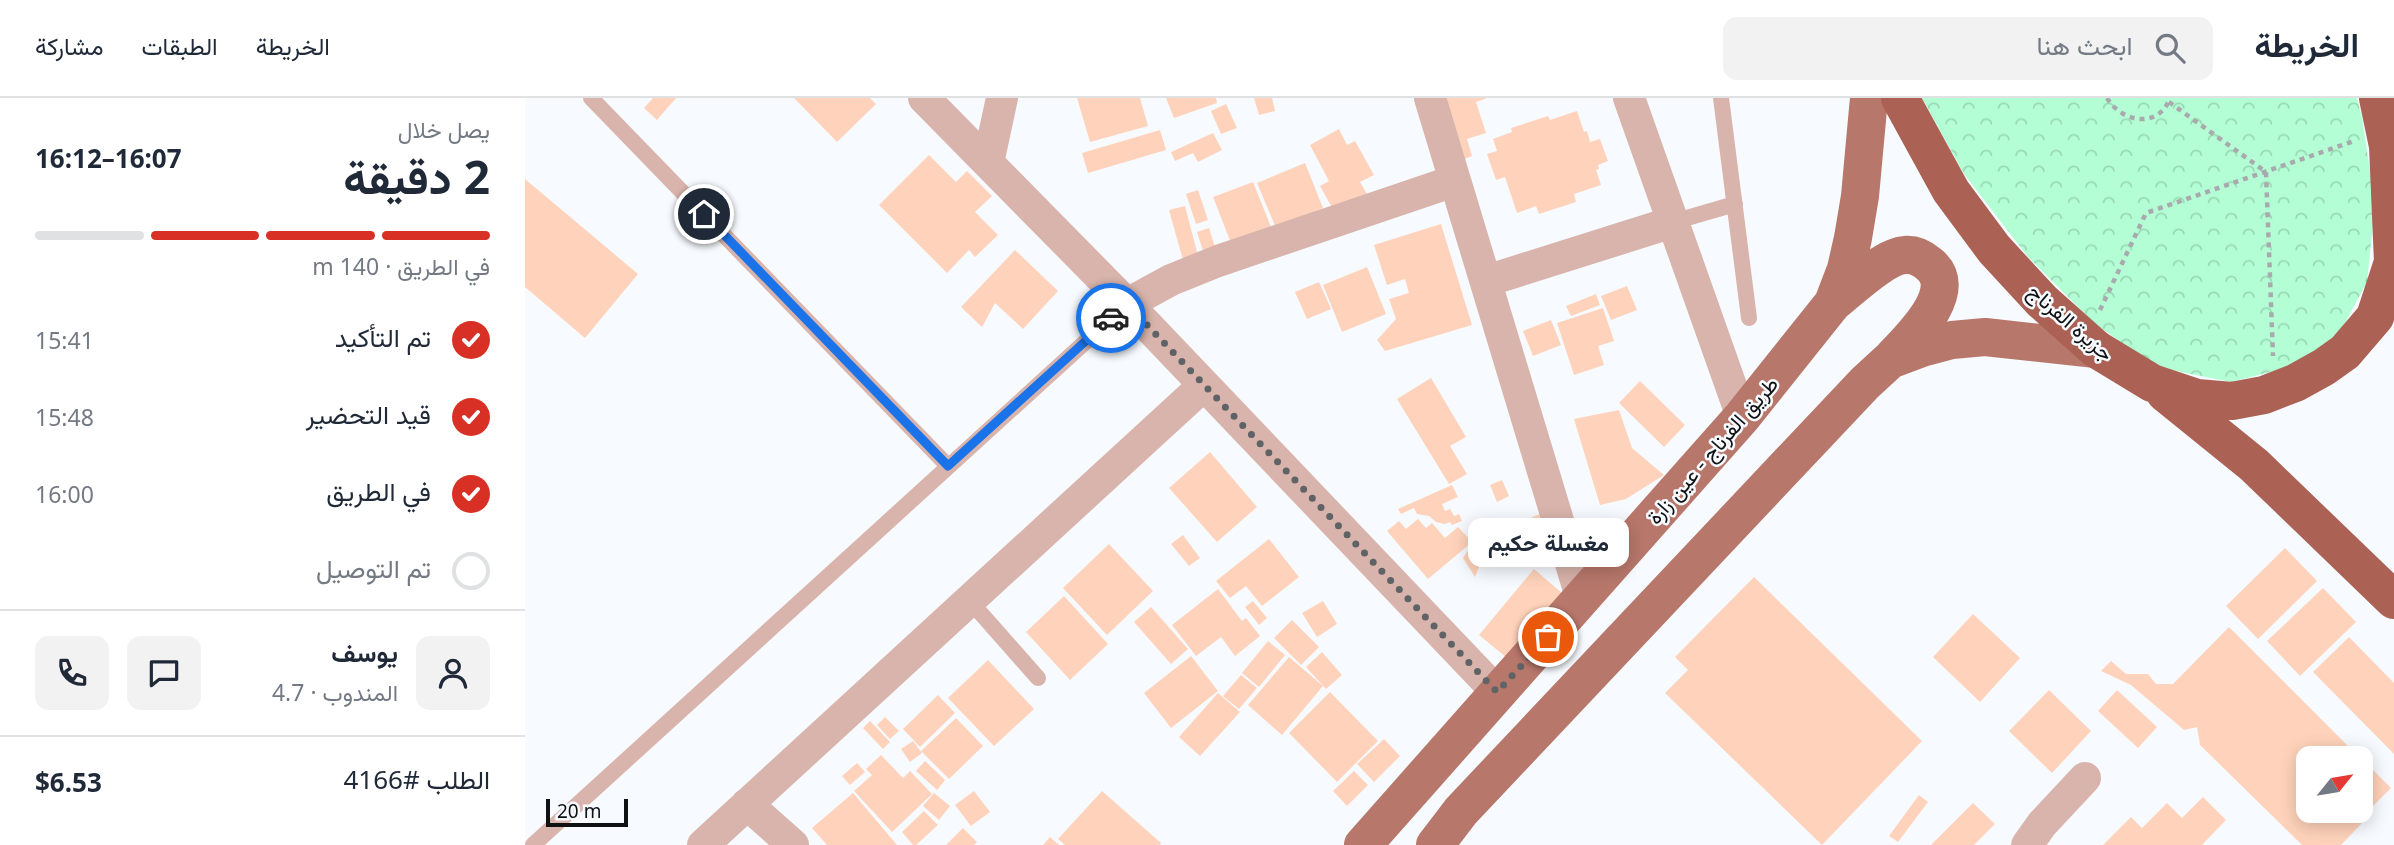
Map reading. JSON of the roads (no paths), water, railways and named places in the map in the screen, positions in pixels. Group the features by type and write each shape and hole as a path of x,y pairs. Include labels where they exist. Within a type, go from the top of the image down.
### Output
{"highway":[{"name":"جزيرة الفرناج","path":"1900,98 1951,191 1994,249 2042,301 2096,349 2152,383 2197,398 2232,401 2264,395 2295,383 2345,352 2375,317 2393,262 2392,205 2382,150 2378,98"},
{"path":"2152,383 2254,466 2394,600"}],"main road":[{"name":"طريق الفرناج - عين زارة","path":"1363,845 1742,418 1833,303 1846,269 1853,238 1861,184 1868,98"},
{"path":"1435,845 1462,828 1865,383 1920,327 1937,302 1940,285 1934,268 1921,257 1904,255 1888,261 1833,303"},
{"path":"1890,360 1952,340 1985,337 2096,349"}],"street":[{"path":"924,98 1127,304 1497,692"},
{"path":"988,163 1002,98"},
{"path":"1430,98 1583,600"},
{"path":"1629,98 1742,418"},
{"path":"1127,304 1171,280 1218,261 1454,181"},
{"path":"1486,281 1673,222"},
{"path":"703,845 1203,386"},
{"path":"2027,845 2042,824 2085,778"},
{"path":"747,804 793,845"}],"lane":[{"path":"591,98 948,466"},
{"path":"1721,98 1749,318"},
{"path":"1673,222 1735,204"},
{"path":"533,845 1127,304"},
{"path":"970,601 1038,678"}],"place":[{"name":"مغسلة حكيم","path":"1548,637"}]}
